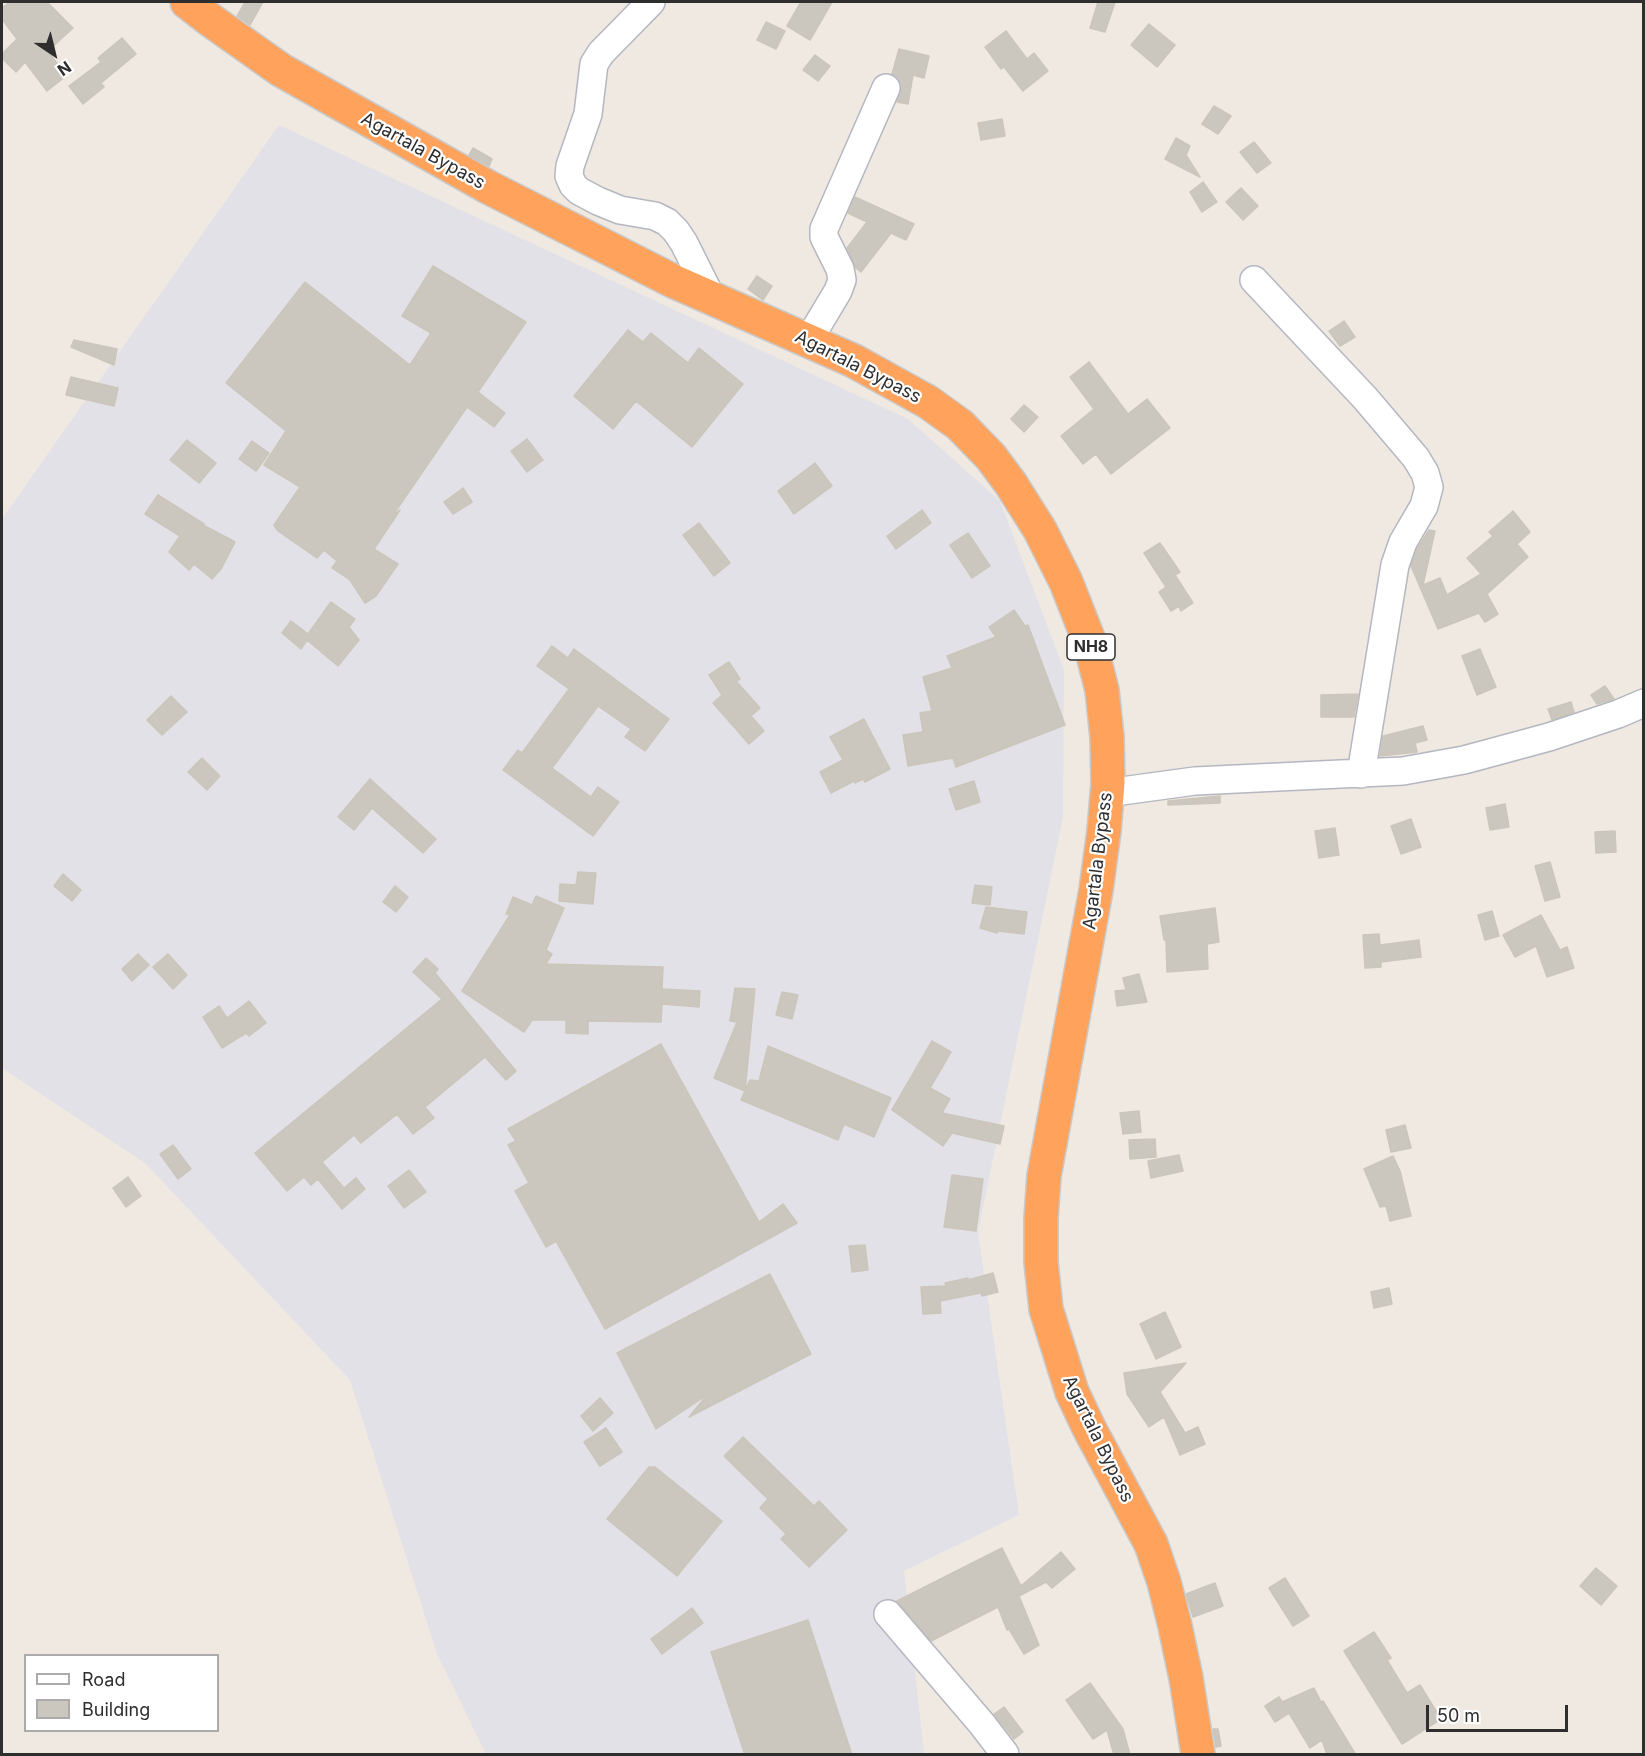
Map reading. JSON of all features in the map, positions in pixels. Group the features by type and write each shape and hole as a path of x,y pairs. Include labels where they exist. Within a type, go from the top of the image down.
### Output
{"highway":[{"name":"Agartala Bypass","path":"187,2 262,58 318,93 488,187 673,281 854,361 928,402 960,425 991,457 1040,530 1090,643 1103,702 1107,737 1107,793 1096,890 1044,1176 1041,1262 1046,1310 1072,1392 1151,1544 1164,1582 1186,1678 1198,1755"}],"street":[{"path":"651,2 601,52 594,64 588,114 570,166 569,176 579,191 598,201 620,210 655,216 667,222 684,243 712,299"},
{"path":"808,341 838,291 842,280 840,269 827,247 824,237 825,229 886,88"},
{"path":"1254,280 1365,398 1416,458 1425,472 1429,487 1424,506 1403,542 1395,565 1361,774"},
{"path":"1107,793 1195,782 1403,771 1464,760 1549,737 1644,703"},
{"path":"888,1614 982,1724 1005,1755"}],"shaded area":[{"path":"279,125 908,419 1000,501 1064,670 1063,817 978,1232 1019,1515 904,1571 924,1754 486,1754 437,1654 350,1380 145,1163 2,1068 2,519"}],"building":[{"path":"10,2 47,2 73,28 48,51 66,76 47,91 25,62 16,72 2,58 2,54 17,39 2,19 2,8"},
{"path":"245,2 263,2 250,25 237,16"},
{"path":"801,2 832,2 810,40 787,26"},
{"path":"1098,2 1115,2 1105,32 1090,28"},
{"path":"766,22 785,31 776,49 757,40"},
{"path":"1149,24 1175,45 1157,67 1131,45"},
{"path":"1006,31 1027,59 1034,53 1048,71 1023,91 1004,67 1001,69 985,47"},
{"path":"122,38 136,54 101,83 104,87 83,104 69,86 101,62 98,58"},
{"path":"899,49 929,56 924,78 913,75 908,104 897,102 902,86 898,78 892,74"},
{"path":"815,55 830,66 818,81 803,70"},
{"path":"1214,106 1231,116 1218,134 1202,124"},
{"path":"1002,119 1005,136 981,140 978,123"},
{"path":"1176,138 1190,146 1186,155 1200,177 1165,159"},
{"path":"1254,142 1271,163 1257,173 1240,152"},
{"path":"473,148 492,159 489,166 469,155"},
{"path":"1203,182 1217,202 1202,212 1190,192"},
{"path":"1241,188 1258,206 1243,220 1226,202"},
{"path":"855,197 914,224 906,240 891,233 861,272 856,268 847,248 867,222 848,213"},
{"path":"433,266 526,322 478,392 505,413 494,427 467,407 393,515 400,510 374,549 398,564 376,596 365,603 350,580 332,568 337,561 324,550 317,558 278,531 274,525 300,487 264,465 286,431 226,383 305,282 410,365 431,333 402,316"},
{"path":"757,276 772,286 763,300 748,289"},
{"path":"1344,321 1355,337 1340,346 1329,331"},
{"path":"628,330 643,342 651,333 688,363 699,348 743,384 692,447 636,401 613,429 574,396"},
{"path":"74,340 117,349 114,365 71,347"},
{"path":"1089,362 1128,414 1147,399 1170,428 1111,474 1096,454 1083,464 1061,436 1094,409 1070,377"},
{"path":"71,377 118,388 114,406 66,395"},
{"path":"1024,405 1038,417 1024,432 1011,419"},
{"path":"527,439 543,460 527,472 511,451"},
{"path":"187,440 216,463 199,483 170,460"},
{"path":"252,441 269,453 256,471 239,459"},
{"path":"815,463 832,486 794,514 778,491"},
{"path":"463,488 472,502 453,514 444,502"},
{"path":"158,495 203,525 235,542 221,569 212,579 194,564 189,570 169,552 180,536 145,514"},
{"path":"922,510 931,523 896,549 887,536"},
{"path":"1513,511 1530,532 1517,544 1528,557 1487,594 1498,614 1485,622 1479,613 1438,629 1411,566 1417,549 1429,530 1435,531 1423,585 1440,578 1447,595 1481,574 1467,558 1493,536 1489,532"},
{"path":"699,523 730,563 714,576 683,535"},
{"path":"968,533 990,566 972,578 950,545"},
{"path":"1160,543 1180,572 1175,575 1193,603 1181,611 1179,606 1171,611 1159,592 1166,587 1144,553"},
{"path":"331,602 355,619 349,627 359,640 338,666 307,640 301,649 282,633 291,621 308,634"},
{"path":"1014,610 1025,626 1028,625 1065,725 956,767 953,758 908,766 903,735 923,732 920,713 932,711 923,677 952,668 947,656 996,637 989,627"},
{"path":"552,646 568,658 574,649 669,719 645,751 625,737 631,729 598,706 552,768 591,797 598,787 619,802 593,836 503,770 518,750 522,753 569,689 537,666"},
{"path":"1480,649 1496,687 1477,695 1462,656"},
{"path":"729,662 740,679 736,681 760,708 751,716 764,731 749,744 713,703 722,695 709,675"},
{"path":"1605,686 1614,699 1597,704 1591,695"},
{"path":"1358,694 1354,717 1321,717 1321,695"},
{"path":"171,696 187,712 162,735 147,720"},
{"path":"1571,702 1574,712 1552,720 1548,709"},
{"path":"864,719 890,769 865,782 863,779 855,783 854,781 831,793 820,772 843,760 830,737"},
{"path":"1423,726 1427,740 1415,743 1417,752 1380,756 1383,736"},
{"path":"202,758 220,776 207,790 188,772"},
{"path":"370,779 436,839 423,853 372,808 354,830 338,817"},
{"path":"974,781 980,802 956,810 949,789"},
{"path":"1220,796 1220,803 1168,805 1168,801"},
{"path":"1505,804 1509,827 1490,830 1486,808"},
{"path":"1411,819 1421,847 1401,854 1391,826"},
{"path":"1335,828 1339,855 1319,858 1315,831"},
{"path":"1615,831 1616,852 1596,853 1595,832"},
{"path":"1550,862 1560,897 1545,901 1535,866"},
{"path":"578,872 596,873 593,904 559,901 560,884 576,885"},
{"path":"63,874 81,890 72,901 54,886"},
{"path":"975,885 992,887 990,905 972,903"},
{"path":"395,886 408,897 396,912 383,902"},
{"path":"536,896 564,908 546,950 552,954 546,964 663,967 662,989 700,991 699,1007 662,1004 661,1022 588,1021 588,1034 566,1033 566,1020 532,1020 524,1032 462,991 510,915 506,914 513,897 532,905"},
{"path":"986,907 1027,912 1024,934 998,931 997,933 980,928"},
{"path":"1215,908 1219,942 1207,944 1208,969 1167,972 1166,940 1164,940 1160,916"},
{"path":"1492,911 1499,936 1485,940 1478,915"},
{"path":"1541,915 1560,950 1567,947 1574,968 1547,977 1536,946 1515,957 1503,935"},
{"path":"1379,934 1380,945 1419,940 1421,957 1381,962 1381,967 1365,968 1363,935"},
{"path":"138,954 149,965 132,981 122,969"},
{"path":"168,954 187,975 173,989 153,967"},
{"path":"426,958 438,969 435,973 516,1071 506,1080 485,1057 425,1107 434,1118 413,1134 397,1114 361,1143 354,1135 322,1162 344,1188 356,1178 365,1189 342,1209 318,1179 311,1185 304,1177 287,1191 255,1153 442,999 413,972"},
{"path":"1139,974 1147,1002 1117,1006 1115,991 1126,990 1123,978"},
{"path":"735,988 755,989 745,1091 714,1078 737,1022 730,1021"},
{"path":"782,992 798,995 792,1019 776,1015"},
{"path":"249,1001 266,1023 249,1036 246,1033 222,1048 203,1017 219,1006 227,1018"},
{"path":"932,1041 951,1052 930,1088 950,1099 942,1113 1004,1126 1000,1144 952,1133 943,1146 892,1110"},
{"path":"661,1044 759,1222 783,1204 797,1223 605,1329 556,1241 546,1247 515,1191 529,1183 508,1145 516,1141 508,1129"},
{"path":"768,1046 891,1098 874,1137 844,1124 838,1140 741,1100 750,1080 759,1081"},
{"path":"1139,1111 1141,1132 1123,1134 1120,1113"},
{"path":"1405,1125 1411,1148 1391,1152 1386,1130"},
{"path":"1155,1139 1156,1157 1130,1159 1129,1140"},
{"path":"173,1145 191,1169 178,1179 160,1154"},
{"path":"1179,1155 1183,1171 1151,1178 1148,1161"},
{"path":"1393,1156 1400,1171 1411,1216 1390,1221 1386,1206 1380,1207 1364,1169"},
{"path":"409,1170 426,1192 404,1208 388,1186"},
{"path":"952,1175 983,1179 976,1231 944,1227"},
{"path":"128,1177 141,1196 126,1207 113,1188"},
{"path":"865,1245 868,1270 852,1272 849,1246"},
{"path":"993,1273 998,1292 940,1301 941,1313 923,1314 921,1287 946,1286 945,1283"},
{"path":"770,1274 811,1354 689,1417 707,1395 656,1429 617,1353"},
{"path":"1389,1288 1392,1304 1374,1308 1371,1292"},
{"path":"1165,1312 1181,1347 1156,1359 1140,1324"},
{"path":"1186,1363 1160,1392 1185,1433 1198,1427 1205,1444 1180,1455 1164,1417 1149,1427 1127,1394 1124,1373"},
{"path":"600,1398 613,1413 593,1431 581,1416"},
{"path":"606,1428 622,1452 600,1466 584,1442"},
{"path":"743,1437 814,1506 819,1501 847,1530 809,1567 781,1539 786,1534 760,1508 768,1499 724,1456"},
{"path":"649,1467 655,1467 722,1521 677,1576 607,1519"},
{"path":"1002,1548 1021,1586 1061,1552 1075,1569 1052,1588 1046,1582 1019,1596 1039,1645 1024,1654 1009,1629 1007,1630 998,1607 931,1641 897,1601"},
{"path":"1596,1568 1617,1586 1601,1605 1580,1586"},
{"path":"1285,1578 1309,1616 1293,1626 1269,1588"},
{"path":"1215,1583 1223,1606 1193,1617 1186,1594"},
{"path":"692,1608 703,1623 662,1654 651,1639"},
{"path":"808,1620 852,1755 745,1755 711,1652"},
{"path":"1374,1632 1391,1658 1387,1660 1407,1693 1420,1685 1441,1719 1402,1744 1344,1651"},
{"path":"1090,1683 1123,1729 1130,1755 1114,1755 1107,1730 1093,1739 1066,1700"},
{"path":"1314,1688 1356,1755 1327,1755 1322,1740 1310,1748 1289,1713 1275,1722 1265,1706 1279,1697 1282,1702"},
{"path":"1004,1707 1023,1732 1014,1739 994,1714"},
{"path":"1213,1729 1218,1729 1221,1746 1216,1747"}]}
